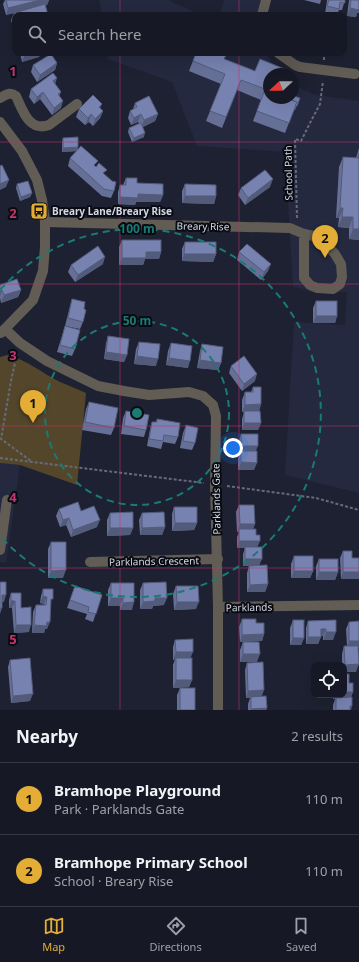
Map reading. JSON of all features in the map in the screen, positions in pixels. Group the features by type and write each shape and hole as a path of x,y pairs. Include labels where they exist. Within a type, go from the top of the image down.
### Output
{"street":[{"path":"263,12 266,0"},
{"path":"282,56 300,67 355,74"},
{"path":"0,98 9,93 14,94 29,121 38,126 49,125 77,104"},
{"path":"0,122 22,151 37,180 45,222 43,271 33,300 2,332"},
{"name":"Breary Rise","path":"45,222 290,228"},
{"path":"290,228 304,234 314,236 325,243 335,254 341,264 342,277 340,284 333,289 317,288 310,285 304,278 304,234"},
{"name":"Parklands Gate","path":"2,332 47,361 98,386 124,392 149,395 189,392 203,396 213,405 216,416 215,485 218,607"},
{"path":"0,550 7,500"},
{"name":"Parklands Crescent","path":"90,562 218,559"},
{"name":"Parklands","path":"218,710 218,607 359,604"}],"path":[{"name":"School Path","path":"290,228 294,228 293,220 297,220 295,139 301,142 320,104 324,56"},
{"path":"20,343 11,380 1,440 33,462"},
{"path":"0,458 316,498 359,510"}],"shaded area":[{"path":"99,0 168,0 194,12 101,12"},
{"path":"224,0 262,0 260,12 220,12"},
{"path":"108,56 267,56 276,68 263,68 263,104 299,104 299,88 316,95 359,101 359,493 285,475 294,322 345,325 347,292 310,292 293,287 285,152 197,146 172,82 108,59"},
{"path":"7,355 21,360 60,382 86,393 77,485 20,465 0,463 0,357"},
{"path":"0,463 20,465 6,563 0,562"}],"building":[{"path":"6,0 40,0 8,8"},
{"path":"329,0 345,0 345,3 340,2 339,9 327,6"},
{"path":"351,0 359,0 359,10 350,8"},
{"path":"45,4 47,12 17,12"},
{"path":"48,56 52,56 57,63 40,75 33,65"},
{"path":"195,56 226,56 224,59 255,71 260,59 282,68 263,68 263,88 241,80 226,117 210,111 225,74 193,61"},
{"path":"53,73 57,78 53,81 61,92 58,94 63,101 54,108 43,92 37,97 31,89"},
{"path":"263,94 263,104 296,104 289,123 257,111"},
{"path":"93,95 102,104 99,107 103,111 95,119 91,114 88,118 79,109"},
{"path":"149,96 158,114 144,120 141,114 134,118 130,111 137,107 135,103"},
{"path":"141,123 145,133 134,138 129,128"},
{"path":"78,137 78,147 63,148 63,138"},
{"path":"81,146 98,161 94,165 96,167 99,163 107,170 103,173 112,181 116,182 114,191 104,189 70,158"},
{"path":"343,157 359,158 359,229 353,229 353,217 342,217 343,208 340,208"},
{"path":"2,165 9,180 0,184 0,166"},
{"path":"265,170 273,179 248,198 241,188"},
{"path":"126,178 137,178 137,183 163,184 163,195 138,194 138,198 120,197 120,185 126,185"},
{"path":"28,181 32,193 21,197 17,184"},
{"path":"185,184 216,185 216,196 185,196"},
{"path":"122,240 161,240 161,252 146,252 146,258 122,258"},
{"path":"185,242 216,242 216,254 184,254"},
{"path":"247,244 271,264 264,272 239,252"},
{"path":"98,246 105,257 78,275 71,265"},
{"path":"17,279 21,290 4,295 2,290 0,291 0,285"},
{"path":"72,299 85,302 84,309 86,310 83,322 68,318"},
{"path":"316,301 337,301 337,316 316,316"},
{"path":"65,326 80,330 75,349 60,345"},
{"path":"108,336 129,339 127,355 106,352"},
{"path":"139,342 160,344 158,359 137,356"},
{"path":"171,343 192,346 190,361 169,358"},
{"path":"202,344 223,347 221,363 200,360"},
{"path":"244,356 257,374 244,384 231,366"},
{"path":"253,387 261,387 261,404 245,405 245,392 253,392"},
{"path":"89,402 118,408 114,428 85,422"},
{"path":"126,411 149,415 146,430 124,426"},
{"path":"244,411 260,411 261,423 244,423"},
{"path":"157,419 180,423 178,437 164,435 163,441 149,439 152,422 157,422"},
{"path":"186,425 198,428 195,443 183,441"},
{"path":"241,434 258,434 258,446 242,446"},
{"path":"241,451 257,451 257,463 241,462"},
{"path":"78,502 81,511 94,506 100,520 73,530 69,518 63,520 59,509"},
{"path":"239,505 254,505 255,524 240,524"},
{"path":"174,507 197,507 197,523 175,523"},
{"path":"133,512 133,528 110,528 110,513"},
{"path":"164,512 165,527 142,528 142,513"},
{"path":"239,529 256,529 256,535 260,535 260,541 239,541"},
{"path":"51,542 66,542 66,570 51,571"},
{"path":"245,547 262,547 262,559 245,559"},
{"path":"343,551 352,551 352,558 359,558 359,572 343,572"},
{"path":"294,556 313,556 313,571 294,571"},
{"path":"319,559 338,559 338,572 319,572"},
{"path":"267,565 268,584 250,585 249,566"},
{"path":"0,582 6,582 6,595 2,595 2,608 0,608"},
{"path":"166,582 167,598 155,598 155,601 143,602 143,583"},
{"path":"111,583 134,583 134,602 123,603 123,598 111,598"},
{"path":"75,586 102,595 96,614 88,612 89,607 70,600"},
{"path":"176,586 198,586 199,602 177,602"},
{"path":"43,589 53,589 50,622 47,622 46,626 34,625 36,605 46,605 47,597 43,596"},
{"path":"11,593 21,593 21,608 31,607 31,625 16,625 15,601 11,601"},
{"path":"242,619 256,619 256,623 264,623 264,634 242,635"},
{"path":"293,620 304,620 304,638 293,638"},
{"path":"336,620 336,632 326,632 326,629 321,629 321,637 308,637 308,621"},
{"path":"359,621 359,641 349,641 349,622"},
{"path":"193,639 193,652 176,652 175,640"},
{"path":"243,642 259,642 260,654 243,654"},
{"path":"344,646 358,646 359,664 347,665 347,662 345,662"},
{"path":"30,658 33,694 13,696 10,660"},
{"path":"176,658 192,658 192,680 176,680"},
{"path":"263,662 264,690 248,691 247,663"},
{"path":"347,674 349,674 349,683 353,683 353,692 347,692"},
{"path":"180,688 195,688 195,710 180,710"},
{"path":"266,696 267,708 251,709 251,697"},
{"path":"352,697 352,706 350,706 350,710 336,710 336,698"}],"place":[{"name":"Breary Lane/Breary Rise","path":"39,211"},
{"name":"Bramhope Primary School","path":"325,258"},
{"name":"Bramhope Playground","path":"33,423"}]}
